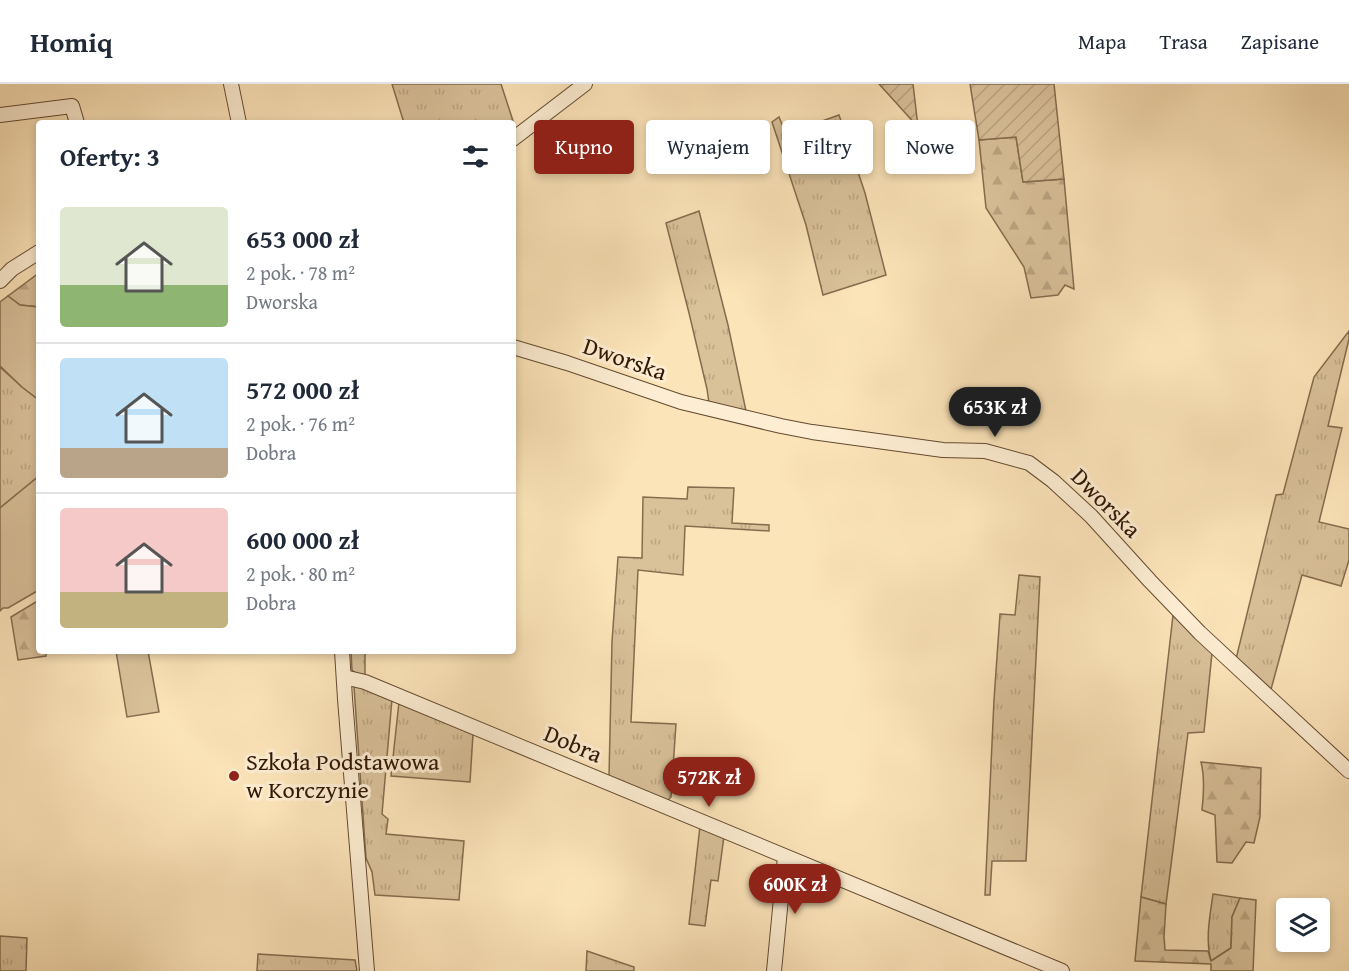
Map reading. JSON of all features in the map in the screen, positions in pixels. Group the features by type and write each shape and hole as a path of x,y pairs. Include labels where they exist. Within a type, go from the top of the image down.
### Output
{"street":[{"path":"231,84 238,120"},
{"path":"516,137 585,84"},
{"path":"0,115 72,106 75,120"},
{"path":"0,281 12,269 36,254"},
{"name":"Dworska","path":"516,348 681,402 781,426 943,450 985,451 1029,463 1091,516 1200,633 1349,771"},
{"path":"342,654 367,971"},
{"name":"Dobra","path":"344,677 365,682 1062,971"},
{"path":"774,971 784,857"}],"green space":[{"path":"392,84 501,84 513,120 403,120"},
{"path":"879,84 913,84 917,120 912,120"},
{"path":"970,84 1054,84 1064,179 1023,182 1016,137 979,140"},
{"path":"839,115 841,120 825,120"},
{"path":"779,117 782,124 782,152 772,122"},
{"path":"1016,137 1023,182 1064,179 1074,289 1065,285 1058,295 1031,298 1024,267 986,208 979,140"},
{"path":"789,174 859,174 886,275 823,295 806,225"},
{"path":"699,211 728,325 746,411 709,403 666,223"},
{"path":"36,275 36,307 20,305 8,296"},
{"path":"8,296 20,305 36,307 36,398 0,366 0,302"},
{"path":"1349,331 1328,426 1342,428 1319,522 1349,529 1349,560 1341,586 1302,575 1270,693 1236,659 1276,495 1283,494 1314,377"},
{"path":"0,367 36,398 36,478 0,508"},
{"path":"36,478 36,592 0,611 0,508"},
{"path":"688,487 734,488 732,523 769,525 769,531 685,526 683,575 638,570 631,722 676,724 671,797 667,801 609,777 612,642 618,557 642,558 643,497 687,499"},
{"path":"1019,575 1040,577 1026,861 992,861 990,895 985,895 1000,614 1015,615"},
{"path":"36,602 36,654 46,654 46,656 18,660 11,617"},
{"path":"1173,615 1212,653 1204,732 1188,733 1166,904 1141,897"},
{"path":"116,654 149,654 159,712 127,717"},
{"path":"351,654 365,654 365,676 358,675 352,670"},
{"path":"358,685 392,699 382,814 388,819 386,834 464,841 459,900 375,895 372,872 366,858 354,687"},
{"path":"399,702 473,734 470,782 391,776"},
{"path":"1201,762 1261,768 1260,817 1254,843 1246,842 1232,863 1217,862 1215,815 1202,810 1204,786"},
{"path":"700,826 724,836 718,881 711,880 705,926 689,924"},
{"path":"1213,894 1240,898 1232,917 1231,948 1211,961 1208,936"},
{"path":"1141,897 1166,904 1165,950 1208,951 1211,961 1231,948 1232,917 1240,898 1256,900 1253,971 1211,971 1211,964 1135,961"},
{"path":"0,936 27,938 26,971 0,971"},
{"path":"587,951 634,967 634,971 586,971"},
{"path":"258,954 355,960 357,971 257,971"}],"place":[{"name":"Szkoła Podstawowa w Korczynie","path":"234,776"}]}
